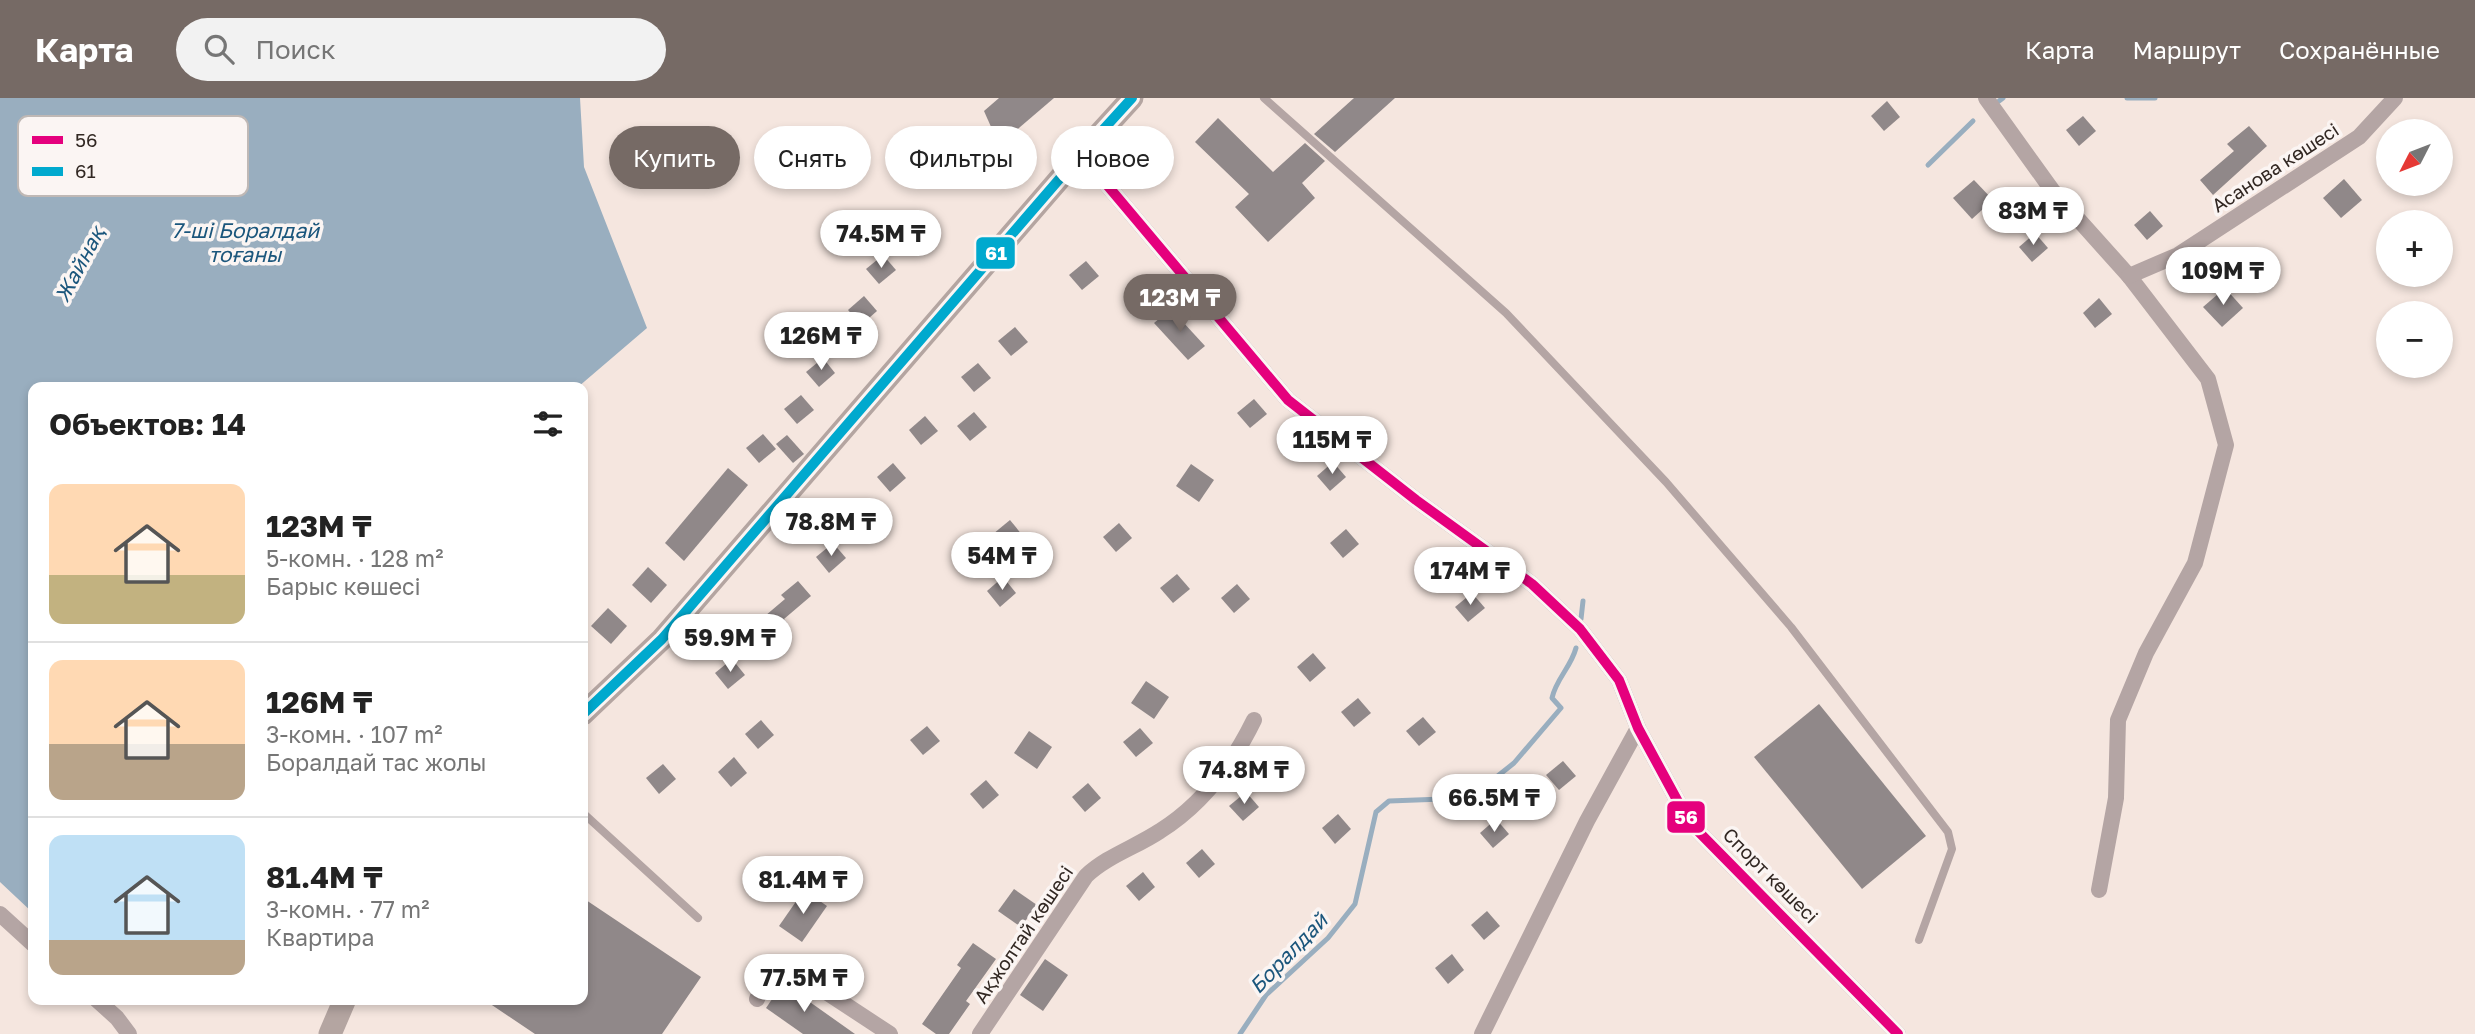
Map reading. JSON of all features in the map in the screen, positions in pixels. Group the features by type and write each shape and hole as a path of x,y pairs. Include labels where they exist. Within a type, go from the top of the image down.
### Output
{"main road":[{"path":"1106,126 1132,98"},
{"path":"588,709 662,639 1051,189"},
{"path":"330,1034 342,1005"}],"street":[{"path":"1986,98 2052,190 2129,276 2208,379 2226,445 2195,563 2146,653 2118,720 2116,798 2099,890"},
{"name":"Асанова көшесі","path":"2129,276 2178,255 2359,137 2395,98"},
{"name":"Спорт көшесі","path":"1110,189 1288,400 1416,500 1532,584 1580,629 1619,680 1638,728 1689,822 1898,1034"},
{"name":"Ақжолтай көшесі","path":"980,1034 1086,876 1096,867 1159,832 1189,811 1241,747 1254,720"},
{"path":"1482,1034 1587,821 1638,728"},
{"path":"0,914 28,939"},
{"path":"757,999 772,966 777,962 782,963 890,1034"},
{"path":"103,1005 129,1034"}],"lane":[{"path":"1264,98 1506,313 1666,482 1791,627 1948,832 1952,849 1919,940"},
{"path":"588,818 698,918"}],"water":[{"name":"7-ші Боралдай тоғаны","path":"0,98 580,98 584,167 647,328 584,382 28,382 28,908 0,882"}],"building":[{"path":"999,98 1054,98 1021,126 991,126 984,111"},
{"path":"1354,98 1395,98 1335,152 1314,134"},
{"path":"1887,101 1900,117 1884,131 1871,116"},
{"path":"2083,116 2096,131 2079,146 2066,130"},
{"path":"1218,118 1273,172 1305,143 1325,161 1302,183 1315,198 1268,242 1235,207 1249,194 1195,142"},
{"path":"2249,126 2267,146 2213,195 2200,180 2234,151 2227,144"},
{"path":"2344,179 2362,200 2341,218 2323,198"},
{"path":"1974,180 1993,200 1972,219 1953,198"},
{"path":"2150,211 2163,226 2147,240 2134,225"},
{"path":"2035,233 2048,248 2032,262 2019,247"},
{"path":"883,255 896,270 879,284 866,269"},
{"path":"1086,261 1099,276 1082,290 1069,275"},
{"path":"2225,288 2243,308 2222,327 2203,307"},
{"path":"864,296 877,311 861,325 848,310"},
{"path":"2099,298 2112,314 2095,328 2083,313"},
{"path":"1171,309 1205,346 1188,360 1154,323"},
{"path":"840,325 853,340 837,354 824,339"},
{"path":"1015,327 1028,342 1011,356 998,341"},
{"path":"823,358 835,373 819,387 806,372"},
{"path":"978,363 991,378 974,392 961,377"},
{"path":"801,395 814,410 797,424 784,409"},
{"path":"1254,399 1267,414 1250,428 1237,413"},
{"path":"974,412 987,427 970,441 957,426"},
{"path":"925,416 938,431 921,445 909,430"},
{"path":"763,434 776,449 759,463 746,448"},
{"path":"787,435 804,454 793,463 776,444"},
{"path":"1333,462 1346,477 1330,491 1317,476"},
{"path":"893,463 906,478 890,492 877,477"},
{"path":"1191,464 1214,480 1199,502 1176,486"},
{"path":"728,468 748,485 684,561 665,543"},
{"path":"858,501 871,516 854,531 841,515"},
{"path":"1010,520 1023,536 1006,550 993,534"},
{"path":"1119,523 1132,538 1116,552 1103,537"},
{"path":"1346,529 1359,544 1343,558 1330,543"},
{"path":"833,543 846,558 829,573 816,557"},
{"path":"648,567 667,585 651,603 632,585"},
{"path":"1177,574 1190,589 1173,603 1160,588"},
{"path":"1003,577 1016,593 1000,607 987,591"},
{"path":"798,581 811,596 784,619 787,623 771,637 758,622 785,599 781,595"},
{"path":"1237,584 1250,599 1234,613 1221,598"},
{"path":"1472,593 1485,608 1468,622 1455,607"},
{"path":"608,608 627,626 611,644 591,626"},
{"path":"1313,653 1326,668 1310,682 1297,667"},
{"path":"732,659 745,675 728,689 715,673"},
{"path":"1146,681 1169,697 1154,719 1131,703"},
{"path":"1358,698 1371,713 1354,727 1341,712"},
{"path":"1819,704 1926,836 1862,889 1754,757"},
{"path":"1423,717 1436,732 1419,746 1406,731"},
{"path":"761,720 774,735 758,749 745,734"},
{"path":"927,726 940,741 923,755 910,740"},
{"path":"1140,728 1153,743 1136,757 1123,742"},
{"path":"1029,731 1052,747 1037,769 1014,753"},
{"path":"1278,751 1291,766 1274,780 1261,765"},
{"path":"734,757 747,773 731,787 718,772"},
{"path":"1563,761 1576,776 1559,790 1546,775"},
{"path":"663,764 676,779 659,794 646,778"},
{"path":"986,780 999,795 983,809 970,794"},
{"path":"1088,783 1101,798 1085,812 1072,797"},
{"path":"1246,792 1259,807 1243,821 1229,806"},
{"path":"1338,814 1351,829 1335,844 1322,828"},
{"path":"1496,819 1509,834 1493,848 1480,833"},
{"path":"1202,849 1215,864 1199,878 1186,863"},
{"path":"1143,872 1155,887 1139,901 1126,886"},
{"path":"1014,889 1037,905 1021,927 998,911"},
{"path":"804,890 827,906 802,942 779,926"},
{"path":"588,901 701,977 662,1034 535,1034 492,1005 588,1005"},
{"path":"1487,911 1500,926 1484,940 1471,925"},
{"path":"973,943 996,959 966,1001 970,1004 949,1034 936,1034 922,1024 961,968 957,965"},
{"path":"1452,954 1464,970 1448,984 1435,968"},
{"path":"1045,959 1068,975 1043,1011 1020,995"},
{"path":"783,983 855,1034 803,1034 766,1008"}],"waterway":[{"name":"Боралдай","path":"1999,101 2003,98"},
{"name":"Боралдай","path":"2127,98 2155,98"},
{"name":"Боралдай","path":"1928,165 1973,121"},
{"name":"Боралдай","path":"1581,619 1583,601"},
{"name":"Боралдай","path":"1240,1034 1266,995 1328,938 1355,904 1376,812 1389,801 1470,798 1514,763 1561,708 1552,698 1576,648"}],"transit line":[{"name":"61","path":"588,709 662,639 1132,98"},
{"name":"56","path":"1110,189 1288,400 1416,500 1532,584 1580,629 1619,680 1638,728 1689,822 1898,1034"}],"water label":[{"name":"Жайнақ","path":"79,264"}]}
